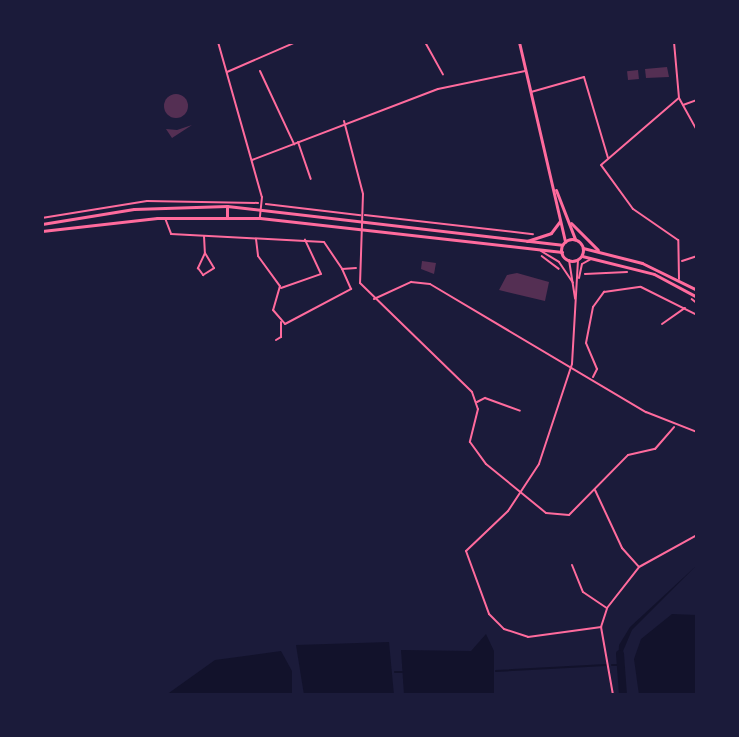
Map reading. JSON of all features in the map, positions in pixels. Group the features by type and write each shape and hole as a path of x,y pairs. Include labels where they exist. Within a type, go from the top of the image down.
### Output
{"street":[{"path":"218,42 264,209 260,218"},
{"path":"227,73 296,42"},
{"path":"424,42 443,74"},
{"path":"519,42 555,185 564,243 562,252"},
{"path":"674,42 679,98 697,130"},
{"path":"260,71 294,144"},
{"path":"252,160 344,122 446,87 526,71"},
{"path":"531,92 578,77 588,81 608,158"},
{"path":"679,98 650,127 602,165 627,201 678,240 682,261 679,279"},
{"path":"683,105 697,100"},
{"path":"344,122 363,194 356,268 374,299 477,402"},
{"path":"298,142 311,179"},
{"path":"555,185 575,239 584,248 599,250 679,279 697,290"},
{"path":"42,224 134,209 206,205 264,209 523,242 564,243 575,239"},
{"path":"205,217 206,205"},
{"path":"227,206 227,217"},
{"path":"567,216 581,237 599,250"},
{"path":"165,218 171,234 324,242 342,269 351,289 292,323 281,322"},
{"path":"42,231 165,218 260,218 361,227 535,248 562,252 569,260 577,305"},
{"path":"523,242 551,234 560,219"},
{"path":"204,236 205,254 214,268 203,275 198,268 205,254"},
{"path":"256,239 258,256 281,288"},
{"path":"276,340 281,338 281,322 273,309 281,288 321,274 305,240"},
{"path":"535,248 559,262 573,283"},
{"path":"569,260 578,260 584,248"},
{"path":"582,256 654,274 697,297"},
{"path":"682,261 697,256"},
{"path":"578,260 572,364 539,464 523,493 467,553 489,614 504,629 528,637 601,627"},
{"path":"578,280 584,261 609,261"},
{"path":"342,269 356,268"},
{"path":"374,299 411,282 430,284 499,330 572,364 674,427 697,432"},
{"path":"593,377 597,369 586,343 593,307 604,292 640,287 697,315"},
{"path":"663,324 685,308"},
{"path":"477,402 485,398 520,411"},
{"path":"477,402 471,447 523,493 560,517 576,511 628,455 655,449 674,427"},
{"path":"596,490 622,548 639,567"},
{"path":"613,695 601,627 607,608 639,567 697,535"},
{"path":"572,565 583,592 607,608"}],"path":[{"path":"269,204 540,234"},
{"path":"541,259 562,270"},
{"path":"582,275 604,269 634,273"},
{"path":"688,297 697,303"}],"shaded area":[{"path":"697,565 632,630 618,663 619,645 630,627"},
{"path":"672,614 697,615 697,695 639,695 634,659 641,639"},
{"path":"486,634 494,651 494,695 404,695 401,650 471,651"},
{"path":"389,642 394,695 304,695 296,645"},
{"path":"281,651 292,671 292,695 166,695 215,660"}],"building":[{"path":"667,67 669,77 646,78 645,69"},
{"path":"638,70 639,79 628,80 627,71"},
{"path":"176,94 185,97 188,106 185,115 176,118 167,115 164,106 167,97"},
{"path":"192,125 172,138 166,129 177,130"},
{"path":"422,261 436,263 434,274 421,269"},
{"path":"517,273 549,282 545,301 499,290 507,275"}],"waterway":[{"path":"620,654 623,695"},
{"path":"496,671 606,665"},
{"path":"612,665 620,665"},
{"path":"395,672 403,672"}]}
